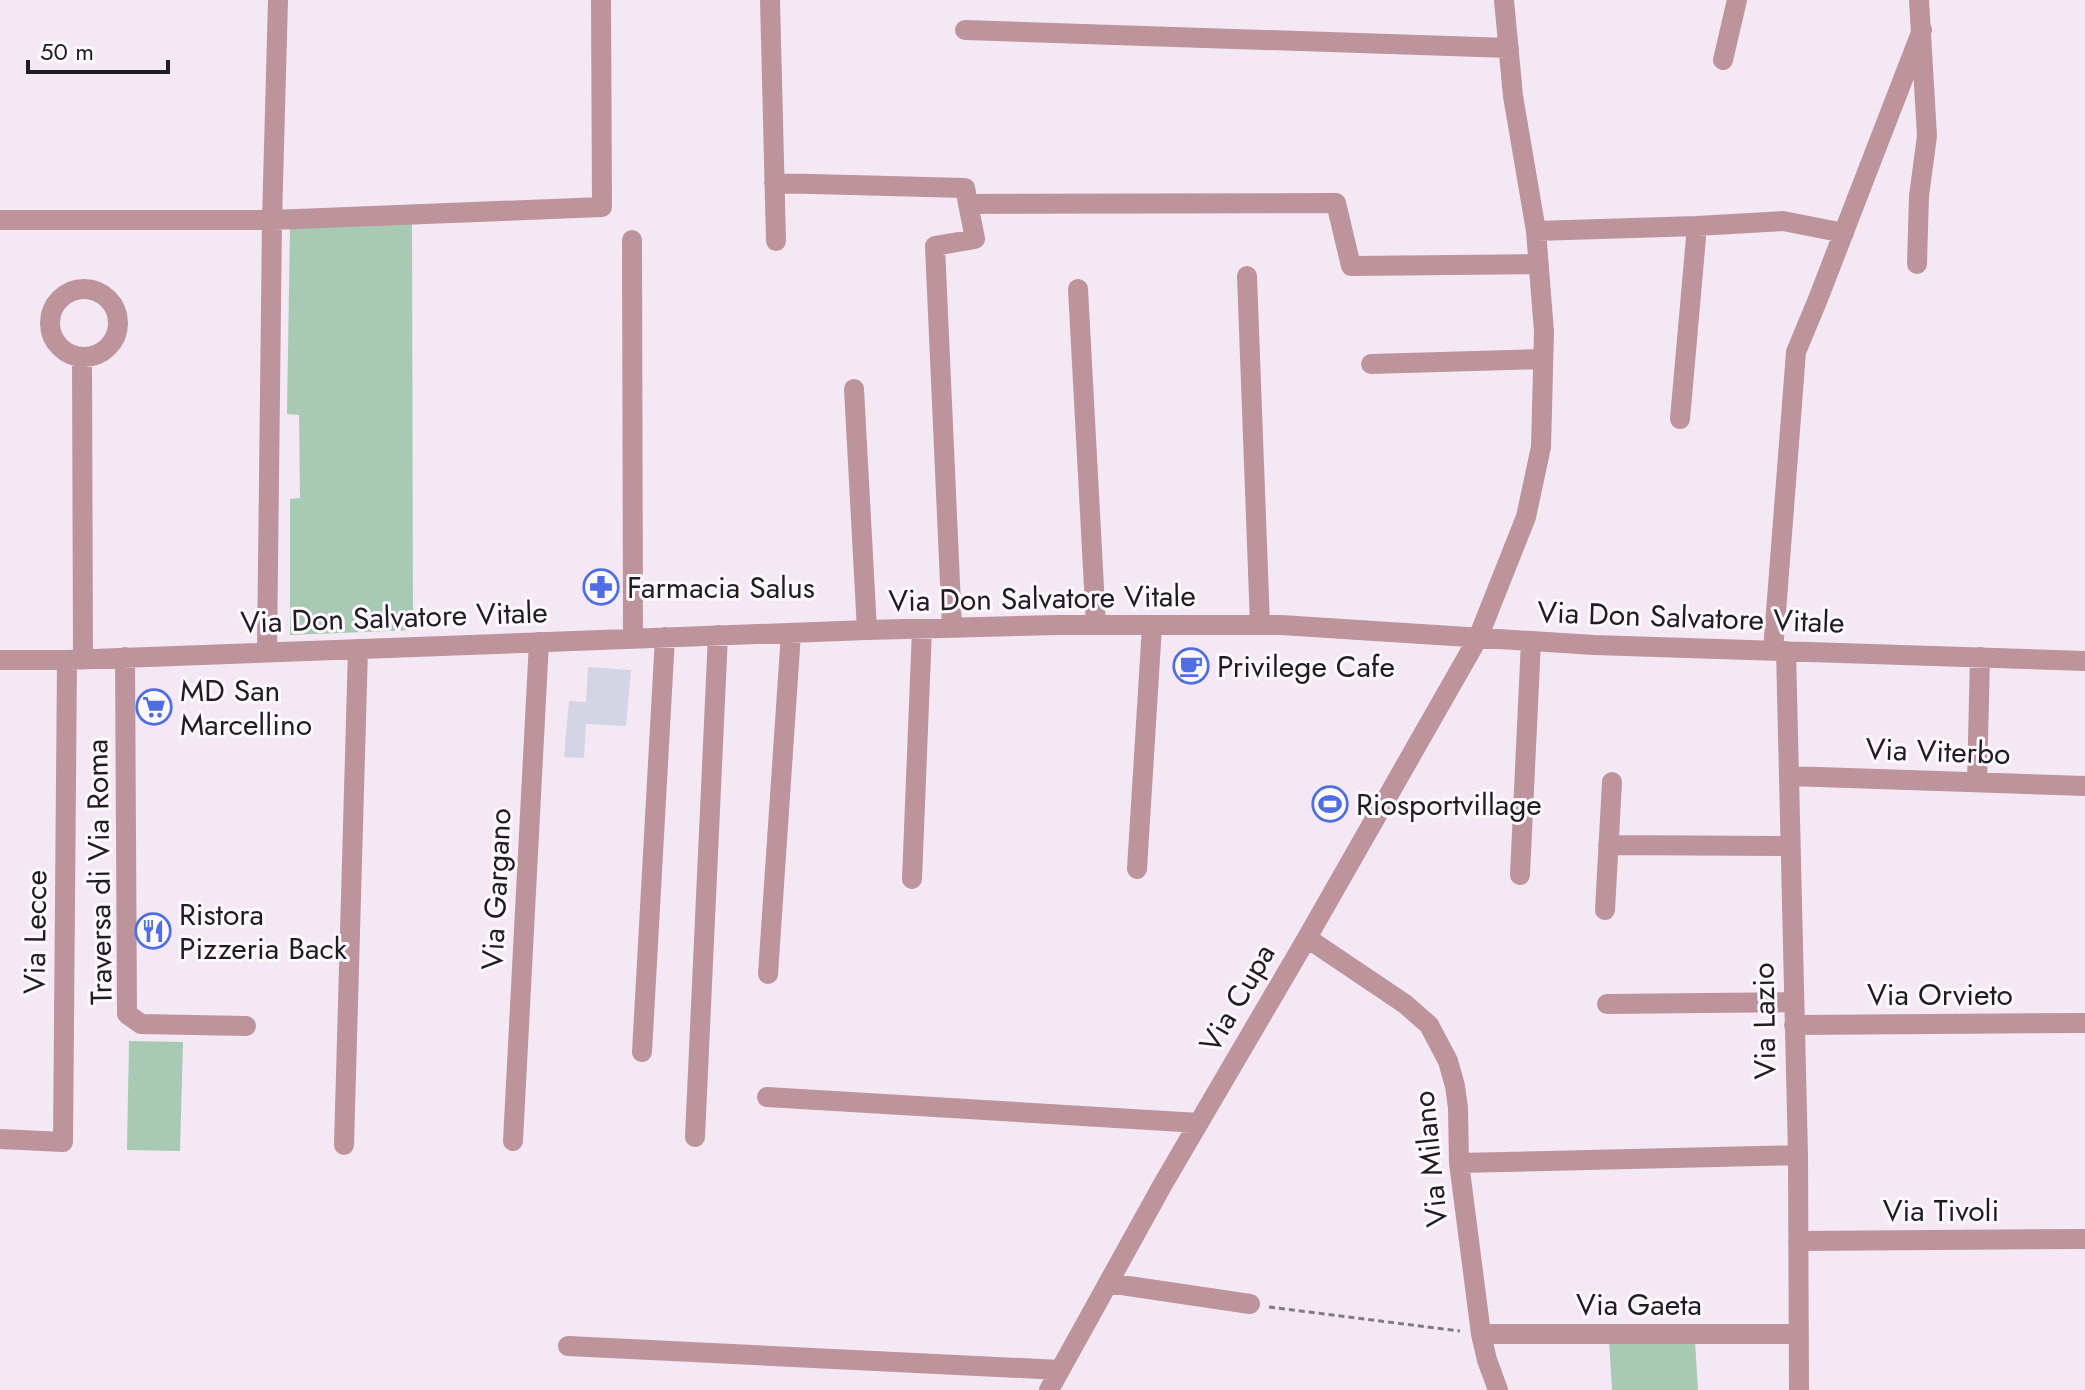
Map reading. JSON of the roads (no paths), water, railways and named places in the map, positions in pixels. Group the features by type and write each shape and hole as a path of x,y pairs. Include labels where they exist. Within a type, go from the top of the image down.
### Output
{"street":[{"path":"267,652 278,0"},
{"path":"1,220 272,220 602,207 601,0"},
{"path":"770,0 776,241"},
{"name":"Via Cupa","path":"1049,1390 1478,638 1526,517 1541,447 1544,332 1536,231 1513,96 1504,0"},
{"path":"1723,60 1737,0"},
{"path":"1917,264 1919,196 1927,136 1919,0"},
{"path":"965,30 1509,48"},
{"name":"Via Lazio","path":"1799,1390 1798,1155 1789,776 1779,651 1796,352 1922,30"},
{"path":"774,183 965,188 975,239 935,246 952,628"},
{"path":"968,204 1336,203 1351,266 1539,264"},
{"path":"1536,231 1783,221 1844,233"},
{"path":"1680,419 1697,226"},
{"path":"632,240 633,638"},
{"path":"1247,276 1260,625"},
{"path":"1078,289 1096,625"},
{"path":"75,659 82,357"},
{"path":"1371,364 1543,359"},
{"path":"854,389 867,630"},
{"name":"Via Don Salvatore Vitale","path":"0,660 867,630 1260,625 1594,645 2085,661"},
{"path":"1137,869 1152,626"},
{"path":"912,879 922,629"},
{"path":"768,974 791,633"},
{"path":"695,1137 718,635"},
{"path":"642,1052 665,637"},
{"path":"1520,875 1531,641"},
{"name":"Via Gargano","path":"513,1141 539,642"},
{"path":"344,1145 358,649"},
{"name":"Traversa di Via Roma","path":"125,657 127,1014 141,1024 246,1026"},
{"path":"1977,782 1980,657"},
{"name":"Via Lecce","path":"0,1139 63,1142 75,659"},
{"name":"Via Viterbo","path":"1789,776 2085,786"},
{"path":"1605,910 1612,782"},
{"path":"1608,845 1790,846"},
{"name":"Via Milano","path":"1307,938 1405,1004 1429,1025 1448,1061 1458,1108 1459,1163 1481,1334 1498,1390"},
{"path":"1607,1004 1794,1002"},
{"name":"Via Orvieto","path":"1794,1025 2085,1023"},
{"path":"767,1097 1199,1123"},
{"path":"1459,1163 1798,1155"},
{"name":"Via Tivoli","path":"1798,1241 2085,1239"},
{"path":"1108,1283 1250,1304"},
{"name":"Via Gaeta","path":"1481,1334 1798,1334"},
{"path":"568,1346 1060,1370"}],"place":[{"name":"Farmacia Salus","path":"601,587"},
{"name":"Privilege Cafe","path":"1191,666"},
{"name":"MD San Marcellino","path":"154,707"},
{"name":"Riosportvillage","path":"1330,804"},
{"name":"Ristora Pizzeria Back","path":"153,931"}]}
